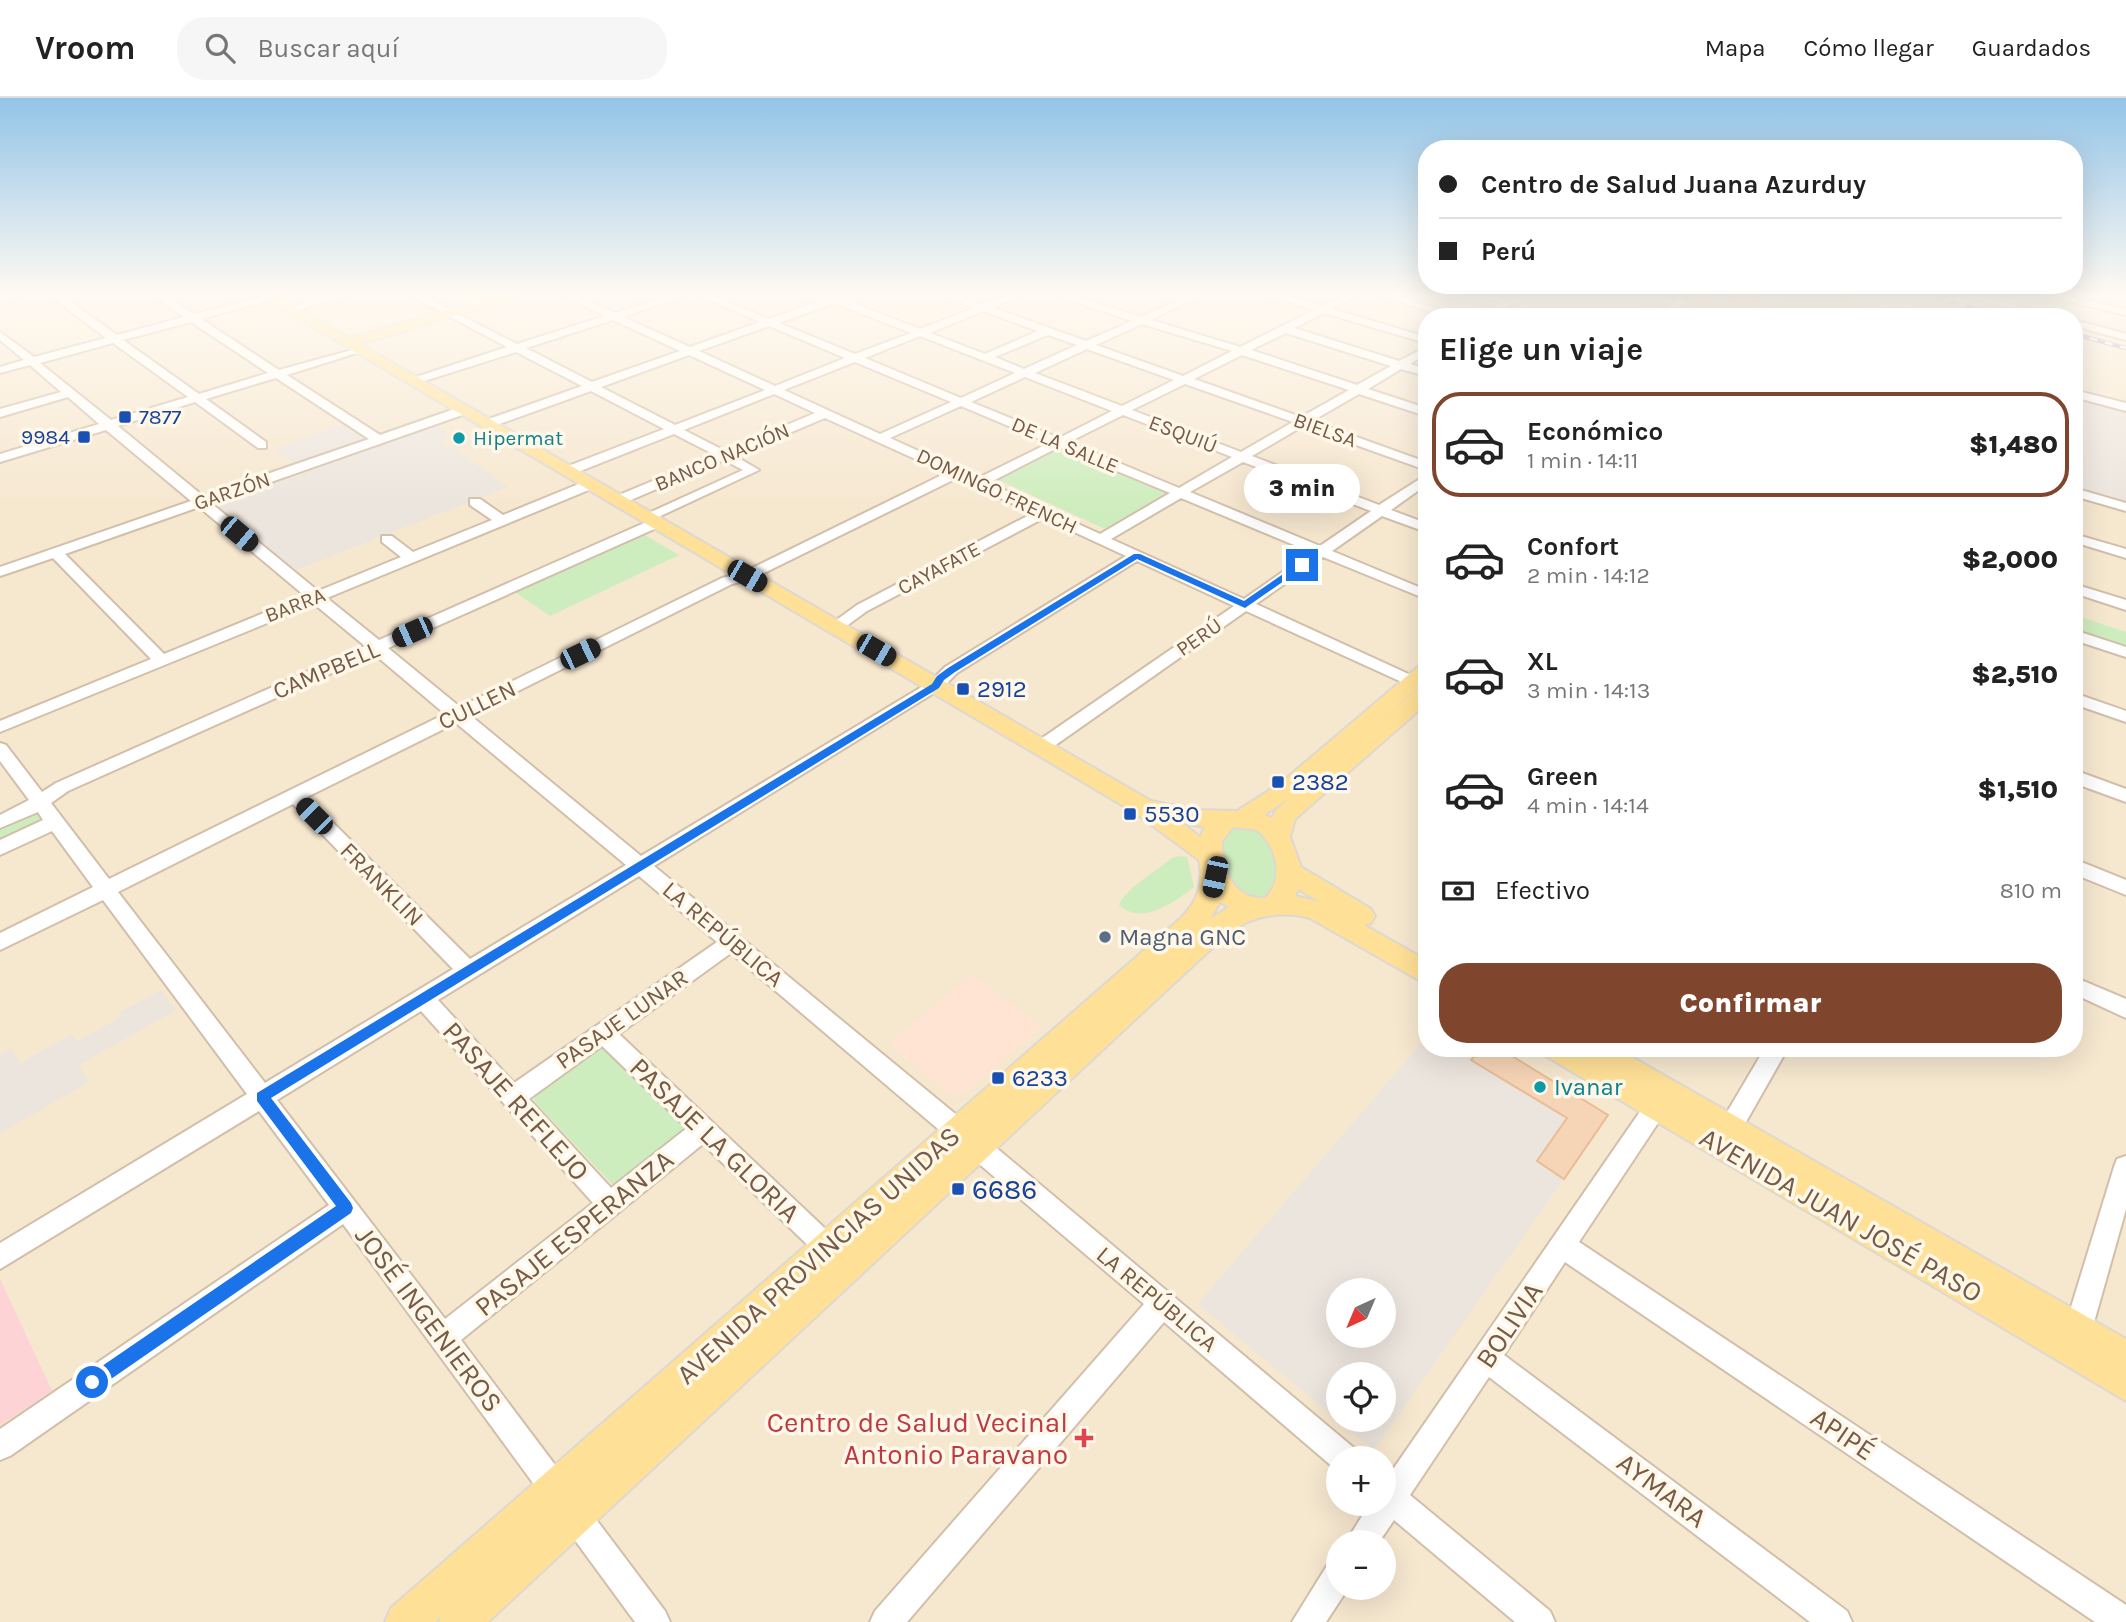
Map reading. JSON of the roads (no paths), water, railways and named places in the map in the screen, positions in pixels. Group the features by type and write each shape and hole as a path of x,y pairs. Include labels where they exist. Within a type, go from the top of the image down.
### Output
{"main road":[{"path":"388,366 1142,806 1213,866"},
{"path":"1418,687 1289,788 1216,829 1210,841 1213,866 1229,896 1264,907 1296,905 1318,911 1418,967"},
{"path":"1279,835 1284,817 1418,688"},
{"path":"1142,806 1195,818 1236,818 1270,827 1279,835 1290,872 1286,891 1264,907"},
{"name":"AVENIDA PROVINCIAS UNIDAS","path":"459,1622 575,1516 1202,913 1211,895 1213,866"},
{"path":"1290,872 1418,948"},
{"name":"AVENIDA PROVINCIAS UNIDAS","path":"405,1622 826,1246 969,1138 1219,926 1236,914 1264,907"},
{"name":"AVENIDA JUAN JOSÉ PASO","path":"1571,1057 1657,1107 1720,1133"},
{"name":"AVENIDA JUAN JOSÉ PASO","path":"1605,1057 1720,1133 2075,1341 2126,1382"},
{"name":"AVENIDA JUAN JOSÉ PASO","path":"2075,1341 2126,1358"}],"street":[{"name":"LA REPÚBLICA","path":"37,366 969,1138 1330,1446"},
{"path":"153,366 262,445"},
{"path":"264,366 379,440"},
{"path":"0,458 298,366"},
{"path":"414,381 460,366"},
{"path":"551,366 725,456"},
{"path":"488,424 648,366"},
{"name":"DOMINGO FRENCH","path":"723,366 1245,605 1418,681"},
{"path":"568,471 835,366"},
{"name":"DE LA SALLE","path":"876,366 1418,593"},
{"name":"ESQUIÚ","path":"1005,366 1418,525"},
{"path":"881,438 1043,366"},
{"name":"BIELSA","path":"1146,366 1418,464"},
{"path":"979,483 1212,366"},
{"path":"1287,366 1418,409"},
{"path":"1101,539 1398,366"},
{"path":"0,413 69,393"},
{"path":"2083,396 2126,407"},
{"name":"GARZÓN","path":"0,572 464,410"},
{"name":"BANCO NACIÓN","path":"619,500 826,413"},
{"name":"CAMPBELL","path":"0,822 40,802 62,787 377,647 753,470 725,456"},
{"name":"CULLEN","path":"0,942 457,714 957,473"},
{"name":"BARRA","path":"0,727 591,484"},
{"name":"PERÚ","path":"1041,747 1418,485"},
{"path":"2083,495 2126,507"},
{"path":"475,502 502,521"},
{"name":"CAYAFATE","path":"836,627 862,608 1044,513"},
{"path":"387,540 412,558"},
{"path":"2083,541 2126,554"},
{"path":"55,552 161,660"},
{"path":"0,1257 936,685 940,678 951,670 1137,555"},
{"path":"2083,591 2126,605"},
{"path":"2083,638 2126,652"},
{"path":"2083,701 2126,717"},
{"name":"JOSÉ INGENIEROS","path":"0,748 654,1622"},
{"path":"2083,779 2126,796"},
{"name":"FRANKLIN","path":"295,796 468,971"},
{"path":"0,848 55,822"},
{"path":"2083,870 2126,888"},
{"name":"PASAJE LUNAR","path":"513,1097 732,942"},
{"path":"2083,989 2126,1009"},
{"name":"PASAJE REFLEJO","path":"423,999 610,1204"},
{"name":"PASAJE LA GLORIA","path":"603,1033 826,1246"},
{"path":"1720,1133 1771,1057"},
{"name":"BOLIVIA","path":"1396,1482 1488,1359 1657,1107"},
{"name":"PASAJE ESPERANZA","path":"443,1338 704,1129"},
{"path":"2075,1341 2126,1167"},
{"path":"0,1446 345,1208"},
{"name":"APIPÉ","path":"1563,1246 2123,1622"},
{"path":"886,1622 1162,1304"},
{"name":"AYMARA","path":"1488,1359 1836,1622"},
{"path":"1396,1502 1539,1622"},
{"path":"1308,1622 1326,1595"}],"place":[{"name":"7877","path":"125,417"},
{"name":"9984","path":"84,437"},
{"name":"Hipermat","path":"459,438"},
{"name":"2912","path":"963,689"},
{"name":"2382","path":"1278,782"},
{"name":"5530","path":"1130,814"},
{"name":"Magna GNC","path":"1105,937"},
{"name":"6233","path":"998,1078"},
{"name":"Ivanar","path":"1540,1087"},
{"name":"6686","path":"958,1189"},
{"name":"Centro de Salud Vecinal Antonio Paravano","path":"1084,1438"}]}
